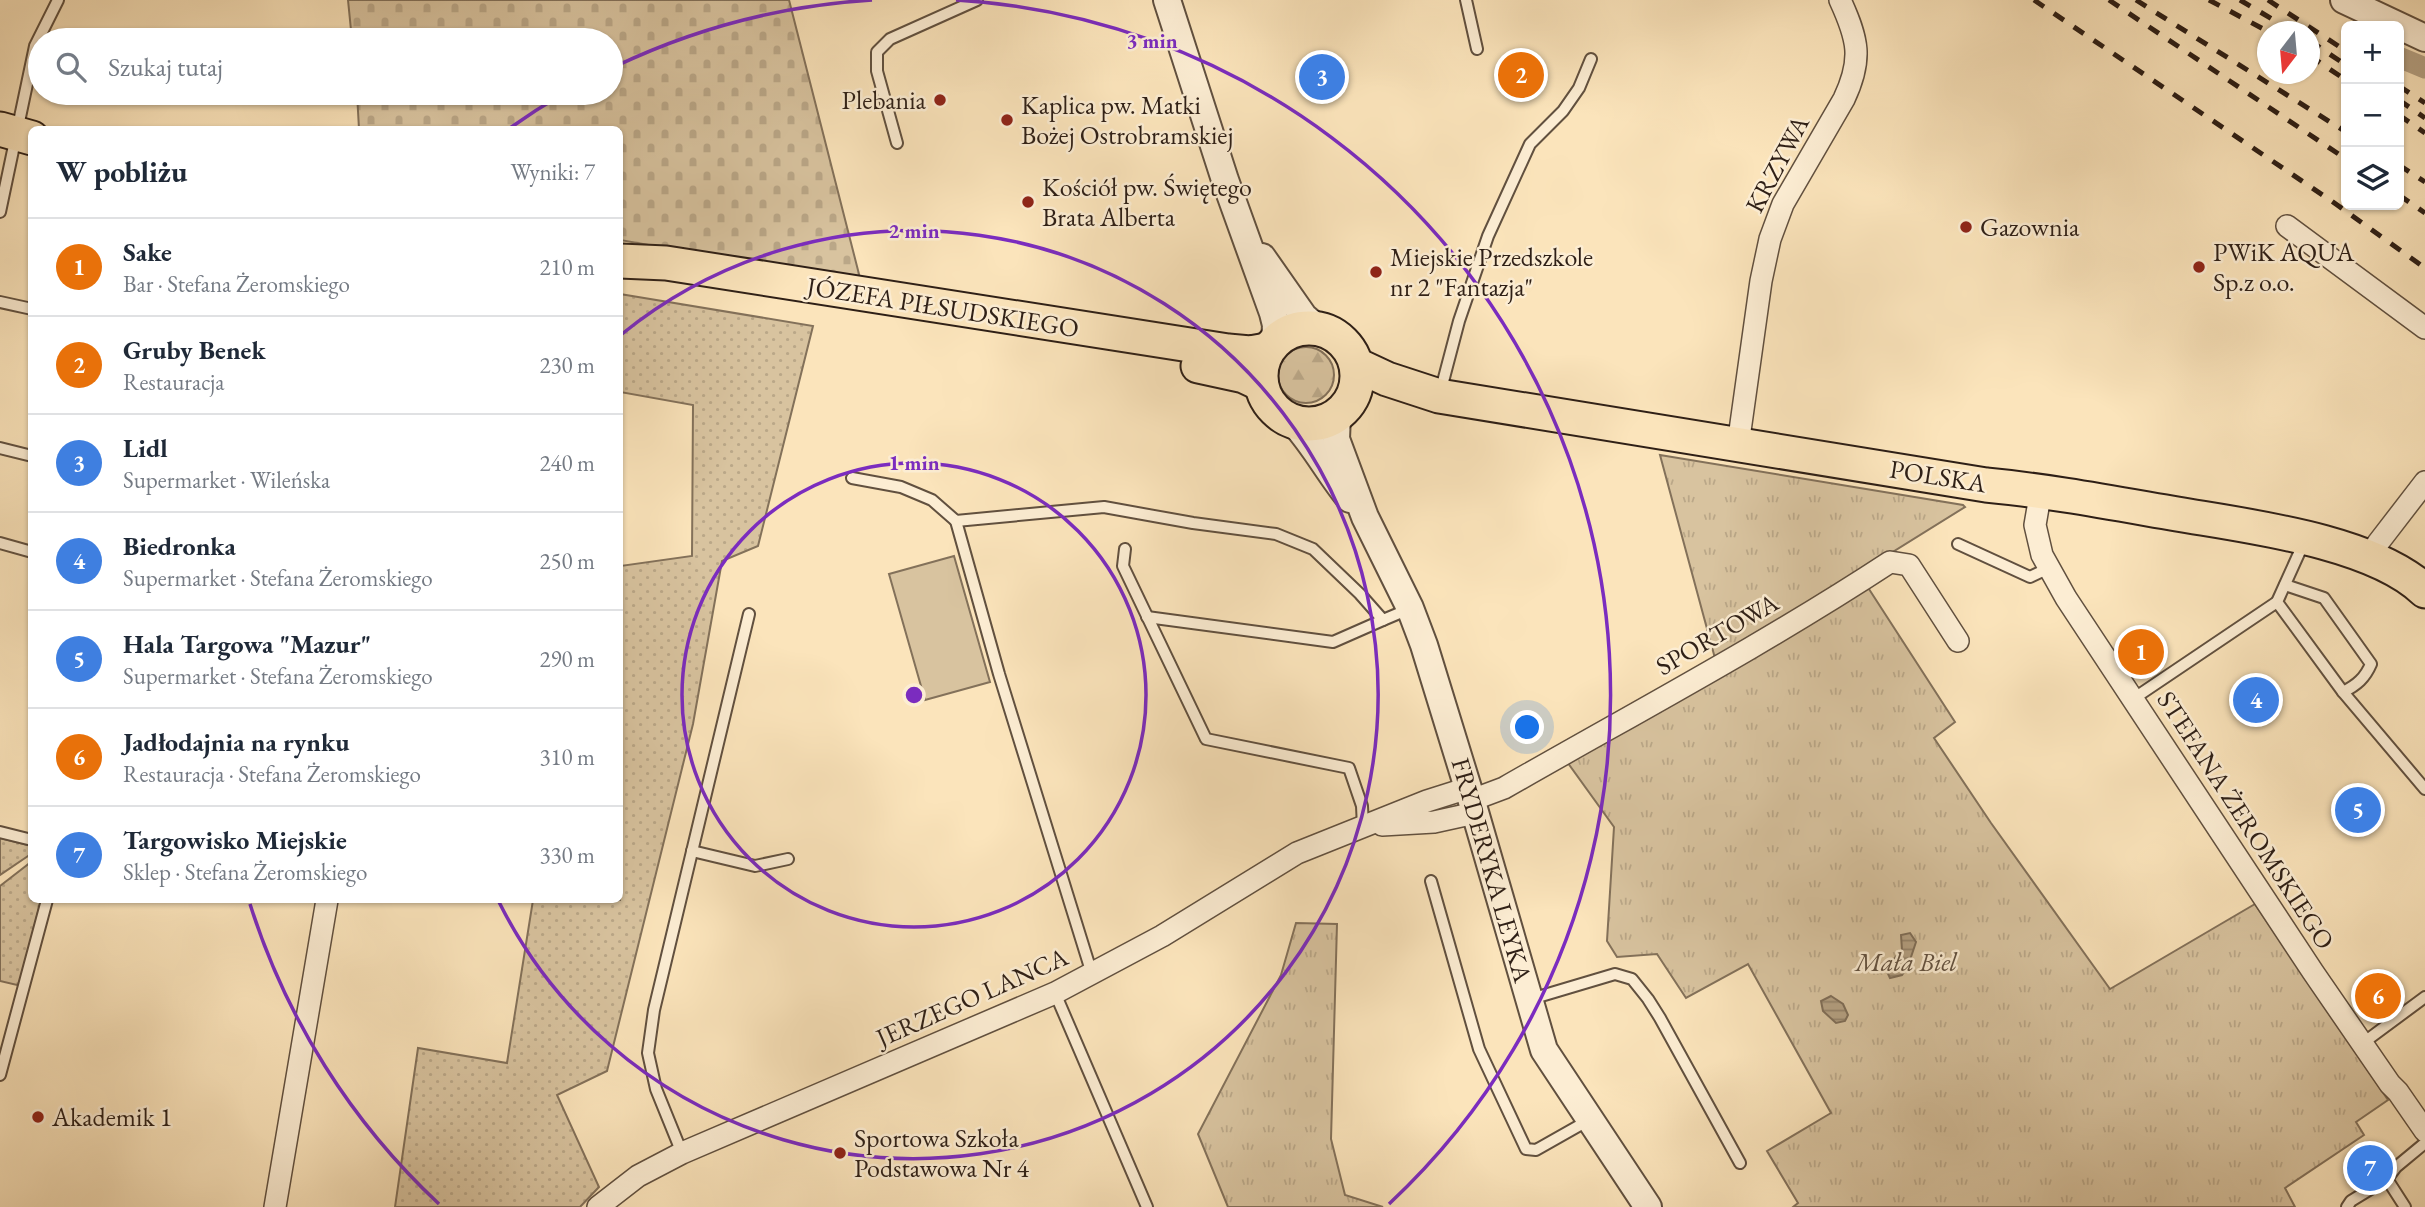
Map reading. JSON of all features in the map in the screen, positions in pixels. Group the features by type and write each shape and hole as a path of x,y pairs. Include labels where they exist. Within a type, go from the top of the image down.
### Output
{"main road":[{"name":"JÓZEFA PIŁSUDSKIEGO","path":"623,261 666,263 1228,351 1250,353 1271,345"},
{"name":"JÓZEFA PIŁSUDSKIEGO","path":"623,269 662,281 1224,370 1261,383"},
{"path":"1317,328 1330,332 1351,352 1356,365 1356,388 1345,406 1317,424 1294,423 1280,416 1270,405 1261,383 1260,372 1271,345 1295,329 1317,328"},
{"name":"POLSKA","path":"1356,365 1387,379 1439,396 1986,485 2041,490 2306,538 2385,565 2425,591"},
{"name":"POLSKA","path":"1345,406 1439,396"}],"street":[{"path":"1167,0 1273,313 1276,326 1271,345"},
{"name":"KRZYWA","path":"1738,445 1761,281 1770,239 1783,204 1844,99 1857,64 1857,44 1840,0"},
{"path":"2344,0 2425,38"},
{"path":"2287,226 2425,328"},
{"path":"1244,233 1304,317 1317,328"},
{"name":"FRYDERYKA LEYKA","path":"1345,406 1336,439 1365,517 1410,608 1424,645 1544,1050 1648,1207"},
{"name":"FRYDERYKA LEYKA","path":"1294,423 1333,479 1365,517"},
{"path":"2369,558 2425,482"},
{"name":"STEFANA ŻEROMSKIEGO","path":"2041,490 2035,525 2042,555 2066,598 2313,972 2390,1084 2399,1092 2424,1132"},
{"name":"SPORTOWA","path":"1472,801 1504,788 1722,664 1824,605 1890,562 1909,565 1958,640"},
{"name":"JERZEGO LANCA","path":"598,1207 638,1176 682,1153 1055,993 1162,936 1297,853 1426,801 1472,801"},
{"path":"275,1207 326,903"}],"lane":[{"path":"44,28 58,0"},
{"path":"897,143 877,71 877,52 890,39 977,0"},
{"path":"1466,0 1477,49"},
{"path":"1439,396 1459,321 1488,236 1530,144 1563,111 1578,88 1591,59"},
{"path":"0,212 28,87"},
{"path":"0,302 28,308"},
{"path":"0,448 28,455"},
{"path":"852,478 901,487 932,500 956,521 999,674 1092,974"},
{"path":"956,521 1104,507 1276,534 1313,549 1360,594 1382,620"},
{"path":"2133,699 2277,601 2306,538"},
{"path":"0,543 28,551"},
{"path":"1958,544 2030,577 2049,568"},
{"path":"1125,549 1123,566 1206,739 1349,768 1362,806 1363,827"},
{"path":"2285,585 2324,598 2371,664 2365,677 2343,692"},
{"path":"2277,601 2343,692 2425,789"},
{"path":"1147,617 1333,642 1410,608"},
{"path":"682,1153 656,1089 648,1054 654,1010 749,614"},
{"path":"0,832 28,839"},
{"path":"692,851 755,866 788,859"},
{"path":"1432,881 1479,1049 1526,1149 1536,1150 1589,1120"},
{"path":"0,1075 46,903"},
{"path":"1529,999 1615,974 1632,979 1660,1018 1740,1163"},
{"path":"1055,993 1147,1207"},
{"path":"2363,1043 2425,997"},
{"path":"2347,1207 2351,1201 2387,1179 2424,1132"},
{"path":"2387,1179 2405,1207"}],"green space":[{"path":"348,0 789,0 861,282 623,241 623,126 359,126 358,105 623,105 623,28 351,28"},
{"path":"623,294 813,326 758,546 722,561 693,724 607,1071 557,1095 599,1187 580,1207 395,1207 418,1048 507,1063 533,903 623,903 623,566 692,556 693,405 623,393"},
{"path":"1301,347 1311,347 1326,355 1332,364 1332,386 1326,395 1311,403 1301,403 1283,391 1278,380 1278,370 1290,352"},
{"path":"1660,455 1963,505 1965,507 1716,662"},
{"path":"954,556 990,682 925,700 889,574"},
{"name":"Mała Biel","path":"1867,586 1955,722 1934,738 1991,823 2110,989 2255,904 2388,1100 2356,1122 2364,1135 2285,1188 2295,1207 1793,1207 1798,1203 1767,1151 1831,1113 1748,964 1686,998 1657,954 1617,957 1607,941 1614,827 1565,759"},
{"path":"0,838 28,845 28,856 0,875"},
{"path":"28,864 28,903 40,903 20,983 17,985 0,981 0,886"},
{"path":"1296,923 1337,924 1331,1139 1345,1195 1383,1207 1228,1207 1198,1134 1281,975"}],"shaded area":[{"path":"1910,933 1916,942 1908,966 1902,975 1890,978 1883,963 1893,960 1902,950 1901,935"},
{"path":"1831,996 1843,1004 1848,1015 1845,1021 1836,1023 1823,1011 1821,1001"}],"waterway":[{"path":"2404,59 2425,68"}],"railway":[{"path":"2034,0 2333,202 2425,268"},
{"path":"2109,0 2341,156"},
{"path":"2136,0 2341,129"},
{"path":"2209,0 2257,26"},
{"path":"2240,0 2275,21"},
{"path":"2268,0 2341,48"},
{"path":"2320,48 2341,62"},
{"path":"2320,63 2341,77"},
{"path":"2404,89 2425,103"},
{"path":"2404,103 2425,118"},
{"path":"2404,118 2425,133"},
{"path":"2404,168 2425,182"},
{"path":"2404,198 2425,213"}],"place":[{"name":"Gruby Benek","path":"1521,75"},
{"name":"Lidl","path":"1322,77"},
{"name":"Plebania","path":"940,100"},
{"name":"Kaplica pw. Matki Bożej Ostrobramskiej","path":"1007,120"},
{"name":"Kościół pw. Świętego Brata Alberta","path":"1028,202"},
{"name":"Gazownia","path":"1966,227"},
{"name":"PWiK AQUA Sp.z o.o.","path":"2199,267"},
{"name":"Miejskie Przedszkole nr 2 \"Fantazja\"","path":"1376,272"},
{"name":"Sake","path":"2141,652"},
{"name":"Biedronka","path":"2256,700"},
{"name":"Hala Targowa \"Mazur\"","path":"2358,810"},
{"name":"Jadłodajnia na rynku","path":"2378,996"},
{"name":"Akademik 1","path":"38,1117"},
{"name":"Sportowa Szkoła Podstawowa Nr 4","path":"840,1153"},
{"name":"Targowisko Miejskie","path":"2370,1168"}]}
